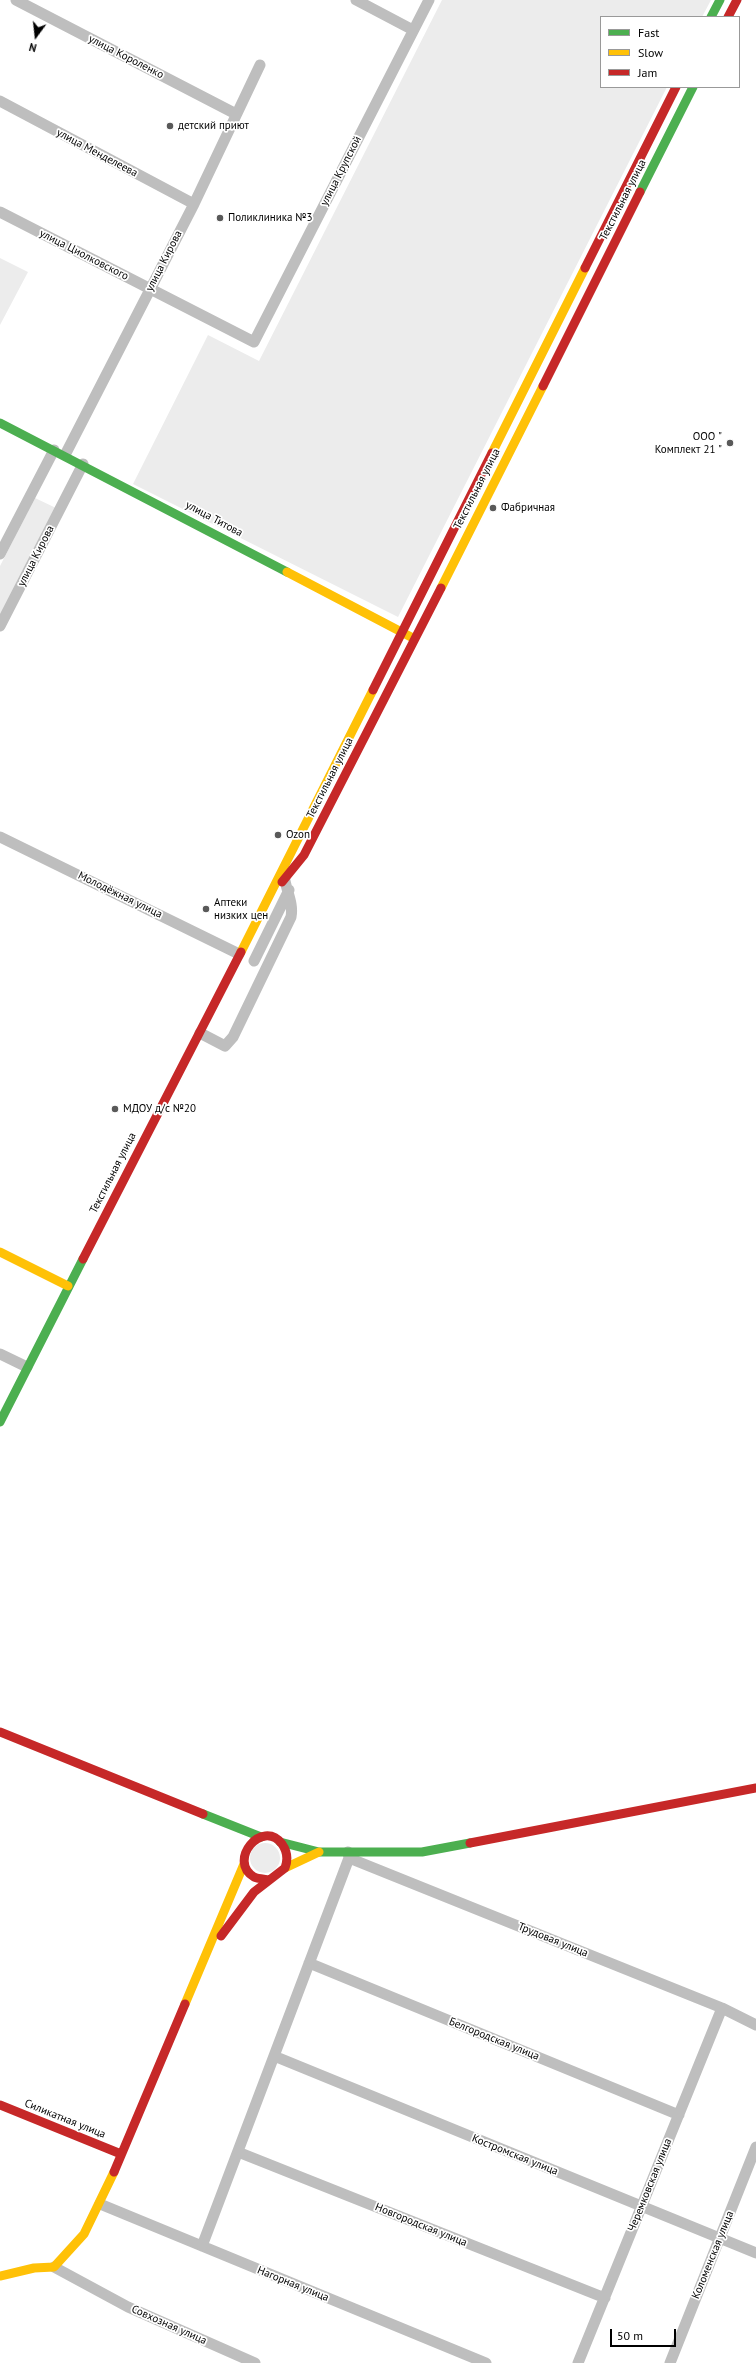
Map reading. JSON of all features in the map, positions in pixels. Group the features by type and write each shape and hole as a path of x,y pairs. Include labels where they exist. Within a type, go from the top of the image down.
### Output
{"main road":[{"path":"712,16 720,0"},
{"path":"729,16 737,0"},
{"name":"Текстильная улица","path":"0,1422 68,1286 286,864 675,88"},
{"name":"Текстильная улица","path":"270,894 299,863 415,639 692,88"},
{"name":"улица Титова","path":"0,423 83,464 415,639"},
{"path":"0,1252 68,1286"},
{"path":"0,1732 232,1823 261,1836 269,1836 280,1842 319,1852 348,1855 422,1852 756,1788"},
{"path":"232,1823 247,1870 256,1878 269,1880"},
{"path":"0,2276 34,2268 54,2267 84,2234 100,2204 202,1966 251,1841 261,1836"},
{"path":"280,1842 287,1857 285,1868"},
{"path":"202,1966 236,1911 269,1880 278,1876 285,1868 319,1852"},
{"name":"Силикатная улица","path":"0,2105 121,2154"}],"street":[{"name":"улица Короленко","path":"16,0 236,114"},
{"path":"356,0 413,30"},
{"name":"улица Крупской","path":"254,342 429,0"},
{"name":"улица Кирова","path":"65,455 194,204 260,65"},
{"name":"улица Менделеева","path":"0,101 194,204"},
{"name":"улица Циолковского","path":"0,212 254,342"},
{"path":"0,554 54,450"},
{"name":"улица Кирова","path":"0,626 83,464"},
{"name":"Молодёжная улица","path":"0,837 239,954"},
{"path":"254,961 287,894 299,863"},
{"path":"200,1033 225,1046 233,1037 291,916 293,907 287,894 284,879 286,864"},
{"path":"0,1354 27,1368"},
{"path":"202,2246 348,1855"},
{"name":"Трудовая улица","path":"348,1855 722,2008 756,2025"},
{"name":"Белгородская улица","path":"309,1962 679,2114"},
{"name":"Черемковская улица","path":"578,2363 722,2008"},
{"name":"Костромская улица","path":"274,2056 756,2253"},
{"name":"Коломенская улица","path":"670,2363 756,2147"},
{"name":"Новгородская улица","path":"238,2152 605,2298"},
{"name":"Нагорная улица","path":"100,2204 486,2363"},
{"name":"Совхозная улица","path":"54,2267 85,2282 128,2307 255,2363"}],"shaded area":[{"path":"442,0 711,0 703,16 600,16 600,88 666,88 398,617 133,484 208,335 259,361"},
{"path":"0,258 28,272 0,325"},
{"path":"35,498 56,508 0,616 0,566"},
{"path":"265,1843 271,1844 279,1852 279,1864 271,1872 265,1873 259,1872 251,1864 250,1858 251,1852 259,1844"}],"traffic: fast":[{"path":"712,16 720,0"},
{"path":"640,192 692,88"},
{"path":"0,423 287,572"},
{"path":"0,1422 83,1259"},
{"path":"203,1814 261,1837"},
{"path":"280,1842 319,1852 422,1852 470,1843"}],"traffic: slow":[{"path":"492,453 585,268"},
{"path":"441,588 543,386"},
{"path":"287,572 411,637"},
{"path":"241,952 373,690"},
{"path":"0,1252 68,1286"},
{"path":"285,1868 319,1852"},
{"path":"185,2004 244,1864"},
{"path":"0,2276 34,2268 54,2267 84,2234 114,2172"}],"traffic: jam":[{"path":"729,16 737,0"},
{"path":"585,268 675,88"},
{"path":"543,386 640,192"},
{"path":"373,690 492,453"},
{"path":"282,882 304,855 441,588"},
{"path":"83,1259 241,952"},
{"path":"0,1732 203,1814"},
{"path":"470,1843 756,1788"},
{"path":"221,1936 254,1892 285,1868 286,1856 284,1847 274,1837 265,1836 257,1839 250,1845 244,1861 247,1870 254,1877 269,1880"},
{"path":"114,2172 185,2004"},
{"path":"0,2105 121,2154"}],"place":[{"name":"детский приют","path":"170,126"},
{"name":"Поликлиника №3","path":"220,218"},
{"name":"ООО \" Комплект 21 \"","path":"730,443"},
{"name":"Фабричная","path":"493,508"},
{"name":"Ozon","path":"278,835"},
{"name":"Аптеки низких цен","path":"206,909"},
{"name":"МДОУ д/с №20","path":"115,1109"}]}
